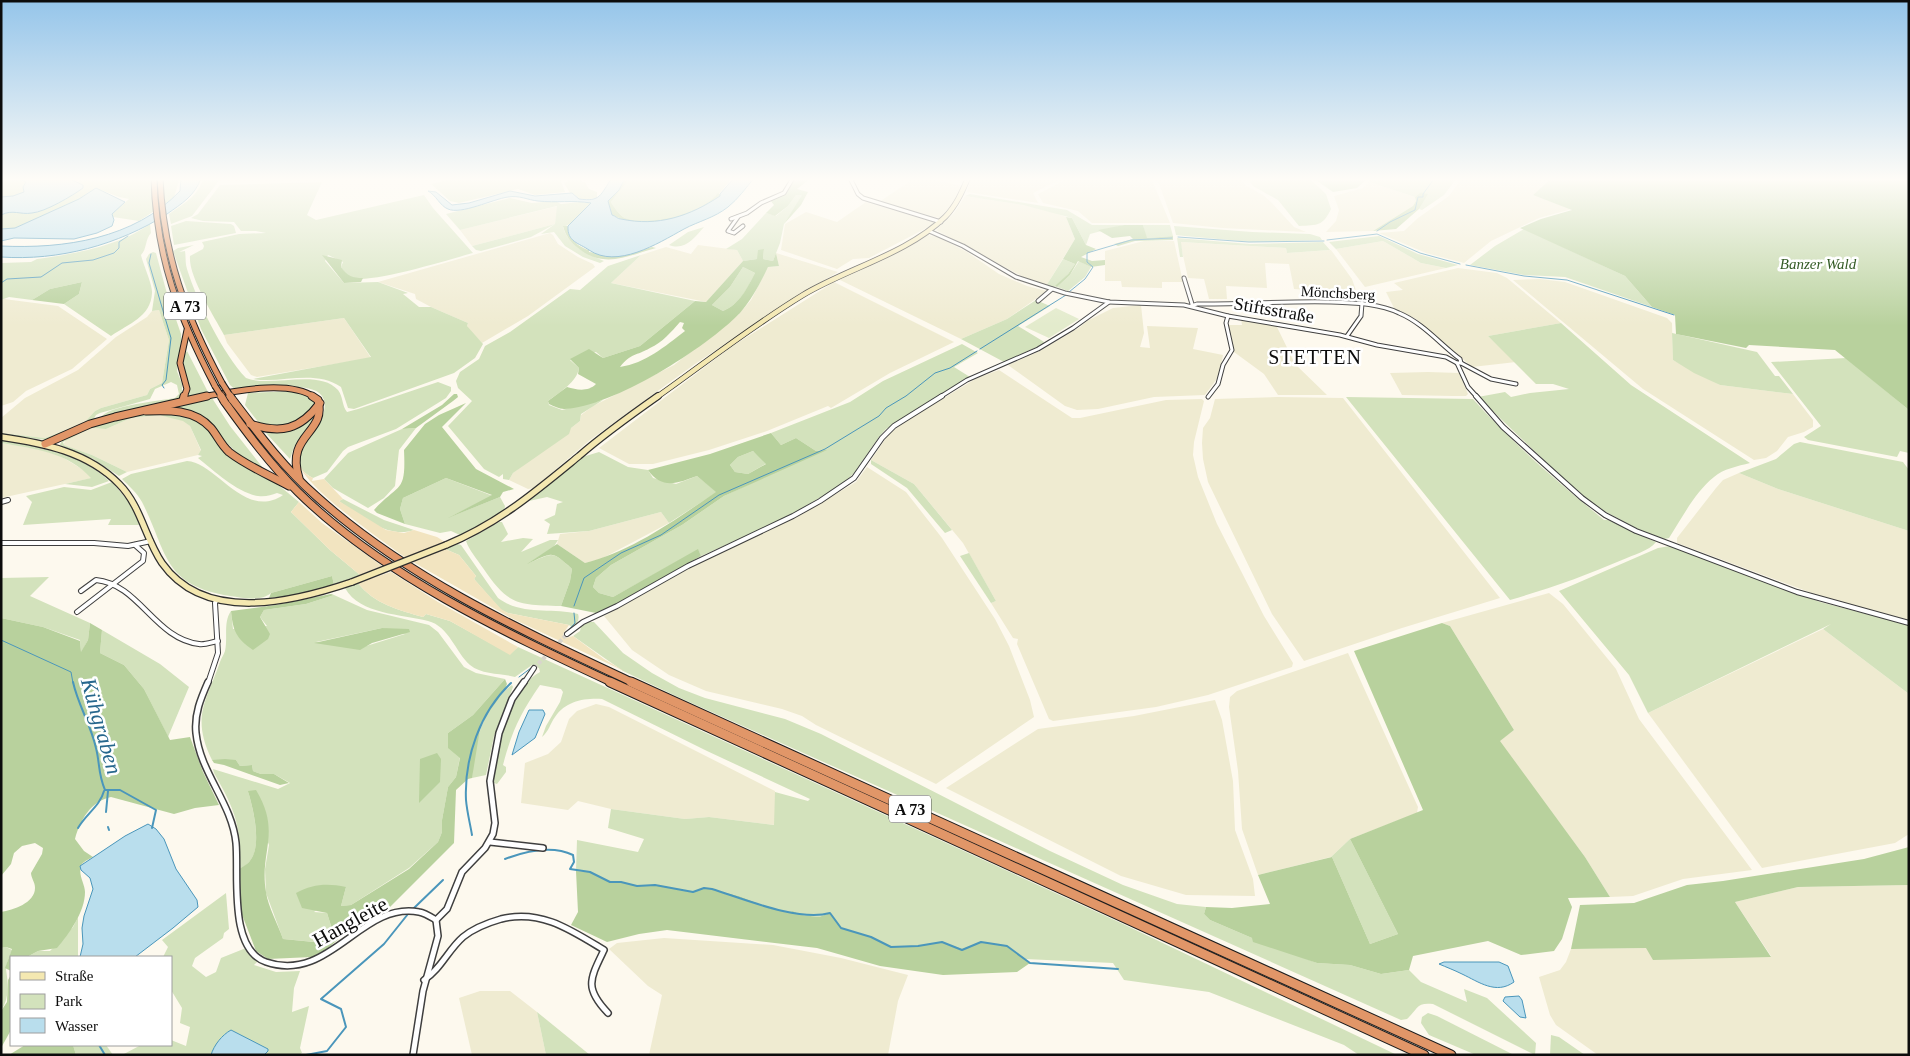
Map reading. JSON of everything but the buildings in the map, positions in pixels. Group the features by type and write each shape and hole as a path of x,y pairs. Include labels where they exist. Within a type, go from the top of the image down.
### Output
{"highway":[{"name":"A 73","path":"158,227 179,312 224,401 255,444 296,490 352,538 402,572 507,633 1424,1055"},
{"name":"A 73","path":"162,227 164,251 186,310 222,383 248,423 302,485 354,528 409,568 512,626 1451,1055"},
{"path":"183,400 187,390 180,365 187,330"},
{"path":"45,444 95,423 126,413 183,400 237,392 290,389 313,394 320,402 319,417 298,446 293,460 302,485"},
{"path":"248,423 270,430 291,428 308,420 320,402"},
{"path":"126,413 170,410 198,417 210,426 224,448 296,490"}],"street":[{"path":"730,227 729,232 735,233 742,227"},
{"path":"1,437 45,444 77,455 109,475 119,484 137,509 163,564 176,580 187,588 218,599 249,603 285,600 326,592 446,545 504,516 618,425 769,317 833,278 934,227"},
{"name":"Stiftsstraße","path":"929,231 963,246 1016,278 1052,290 1109,302 1191,305 1228,316 1347,336 1391,348 1439,354 1491,379 1516,384"},
{"path":"1184,278 1191,305"},
{"path":"1038,301 1052,290"},
{"name":"Mönchsberg","path":"1191,305 1272,301 1362,303 1391,309 1415,321 1460,359 1459,363"},
{"path":"568,634 583,622 617,606 688,566 820,501 854,478 882,438 894,426 967,380 1025,356 1047,344 1109,302"},
{"path":"1347,336 1361,316 1362,303"},
{"path":"1208,397 1218,384 1223,364 1232,350 1226,322 1228,316"},
{"path":"1459,363 1468,388 1502,427 1582,498 1617,522 1651,537 1797,592 1909,623"},
{"path":"1,502 8,500"},
{"path":"1,543 138,545 152,540"},
{"path":"78,612 143,561 144,553 135,547 138,545"},
{"path":"81,591 96,580 114,582 130,594 161,627 174,636 202,644 218,641 216,603 218,599"},
{"name":"Hangleite","path":"218,641 217,660 199,701 195,717 196,732 203,764 229,815 234,829 238,913 242,930 252,953 263,961 286,966 307,963 327,954 387,915 407,911 429,916 436,920"},
{"path":"413,1055 424,980 440,928 436,920 447,908 462,872 490,842 495,823 490,781 499,733 516,691 534,668"},
{"path":"490,842 543,848"},
{"path":"424,980 434,973 460,940 476,928 508,916 529,914 563,926 604,950 593,974 589,990 594,999 608,1013"}],"shaded area":[{"path":"471,227 543,227 472,246 460,230"},
{"path":"784,227 928,227 869,258 853,259 837,269 781,250"},
{"path":"939,227 1070,227 1075,239 1046,286 1027,279 936,230"},
{"path":"1215,227 1295,227 1306,232"},
{"path":"1330,227 1379,227 1373,231 1326,232"},
{"path":"1408,227 1520,227 1491,241 1464,263 1426,253 1379,233 1404,231"},
{"path":"550,233 558,244 595,267 528,316 482,343 469,330 468,323 416,299 415,294 378,282"},
{"path":"928,235 938,237 967,252 999,274 1027,286 1047,291 1007,319 961,339 838,279"},
{"path":"1144,241 1174,241 1183,282 1162,282 1162,288 1122,287 1121,281 1105,281 1105,251"},
{"path":"1383,241 1421,263 1446,268 1365,287 1336,249"},
{"path":"1180,242 1286,248 1287,253 1331,250 1352,279 1360,302 1310,301 1309,290 1294,289 1289,264 1265,263 1267,288 1226,286 1227,299 1209,299 1204,279 1188,278"},
{"path":"698,245 737,250 743,261 706,302 611,283 641,255 666,247 691,254"},
{"path":"776,253 838,272 788,302 695,364 590,440 534,488 528,489 509,480 513,473 580,421 581,415 593,406 674,365 738,315 751,300 768,267 779,266"},
{"path":"1458,268 1497,273 1507,278 1561,323 1488,336 1516,362 1472,367 1416,319 1394,308 1386,292 1403,290 1394,283"},
{"path":"1540,279 1565,282 1667,318 1672,323 1673,360 1720,385 1793,394 1813,420 1813,427 1788,437 1777,451 1766,458 1754,460 1643,389 1513,280"},
{"path":"834,282 954,342 890,373 831,408 828,406 767,431 709,450 653,464 629,464 599,448 731,347"},
{"path":"1,300 58,306 107,339 72,369 26,391 13,402 1,406"},
{"path":"1141,305 1144,333 1140,347 1150,348 1147,326 1198,328 1193,349 1223,355 1219,376 1205,395 1154,397 1098,409 1077,410 1065,406 1008,365 1040,351 1087,321 1113,308"},
{"path":"159,310 169,340 162,383 150,389 147,395 101,408 95,411 84,423 45,438 1,433 1,418 25,398 78,370 116,337 147,317 152,311"},
{"path":"344,318 371,358 257,377 251,375 227,343 224,335"},
{"path":"1241,319 1276,325 1295,364 1327,395 1278,395 1264,374 1234,352 1228,325 1242,325"},
{"path":"999,370 1072,418 1080,418 1166,400 1202,399 1204,401 1194,442 1193,455 1198,477 1217,524 1264,616 1293,663 1292,667 1208,695 1156,707 1053,721 1049,719 1017,644 1018,639 1013,638 991,603 996,601 963,543 914,484 871,460 888,435 904,422 977,378"},
{"path":"1390,373 1459,373 1468,394 1466,396 1402,395"},
{"path":"1277,397 1343,398 1500,598 1304,661 1272,614 1208,482 1203,459 1203,428 1210,418 1215,399"},
{"path":"159,415 183,420 190,426 201,451 198,455 127,472 92,455 63,445 66,440 91,428 106,429 131,418"},
{"path":"1,443 42,450 62,457 85,471 92,478 1,498"},
{"path":"867,467 906,492 942,538 995,619 1009,646 1030,700 1034,717 936,784 816,725 802,716 782,709 706,691 669,675 632,650 604,616 697,564 802,514 856,482"},
{"path":"1739,473 1778,489 1909,531 1909,620 1828,599 1677,543 1677,538 1723,480"},
{"path":"661,512 669,523 601,559 585,563 557,544 560,534 589,531"},
{"path":"1549,593 1563,604 1616,669 1639,719 1752,870 1683,879 1633,896 1610,897 1585,857 1499,741 1514,730 1450,626 1442,623"},
{"path":"1823,629 1909,694 1909,834 1895,843 1762,868 1648,713"},
{"path":"1348,653 1418,807 1417,813 1350,839 1331,857 1258,875 1242,829 1238,771 1229,707 1230,697 1237,691"},
{"path":"1215,700 1222,720 1233,781 1235,830 1253,879 1255,896 1186,895 1121,876 946,788 1038,729 1134,716"},
{"path":"596,704 609,707 775,791 775,825 709,817 685,819 611,809 578,801 568,810 521,803 525,763 548,754 561,742 569,719 577,711"},
{"path":"1909,885 1909,1055 1598,1055 1556,1025 1550,1015 1539,977 1560,970 1566,962 1571,949 1646,948 1771,956 1735,902 1798,887"},
{"path":"664,938 773,945 841,958 908,975 898,1001 888,1055 649,1055 662,995 648,986 609,949 617,943"},
{"path":"480,991 510,991 537,1012 546,1055 472,1055 459,998"}],"green space":[{"path":"1,227 17,227 15,228 1,229"},
{"path":"145,227 150,227 151,233 141,255 152,290 151,301 148,308 138,319 111,336 64,304 79,294 82,282 50,289 32,300 9,297 1,300 1,263 31,262 37,259 66,255 96,248 138,232"},
{"path":"171,227 234,227 236,233 174,245"},
{"path":"238,227 450,227 473,253 411,270 362,279 352,278 347,275 341,267 343,262 328,255 325,261 344,283 378,282 408,293 403,294 419,307 431,307 468,323 467,326 483,344 475,358 454,373 354,409 348,408 341,387 331,382 309,378 253,379 371,357 344,318 224,335 197,285 190,264 190,256 203,249 202,242 239,234 266,233 241,231"},
{"path":"458,227 471,227 460,230"},
{"path":"549,227 531,237 481,251 476,250 472,246"},
{"path":"550,227 563,227 574,244 585,252 604,261 600,263 583,257 565,246 554,232 541,234"},
{"path":"564,227 568,227 571,238 581,247 589,250 589,252 622,256 652,247 656,248 616,259 597,258 578,248 567,236"},
{"path":"704,227 693,239 684,245 669,245 688,232"},
{"path":"753,227 783,227 773,261 763,259 764,249 757,259 743,261 737,250 726,249 742,239"},
{"path":"1070,227 1077,227 1086,245 1096,249 1081,257 1092,261 1105,260 1105,265 1091,267 1078,261 1070,275 1057,287 1055,286 1068,274 1075,264 1063,259 1075,239"},
{"path":"1077,227 1115,227 1090,234 1086,245"},
{"path":"1112,227 1144,227 1147,238 1173,236 1173,240 1135,241 1118,246 1114,244 1133,239 1130,236 1112,238 1098,230"},
{"path":"1144,227 1171,227 1173,236 1146,238"},
{"path":"1174,227 1191,227 1310,234 1320,237 1322,240 1251,242 1176,235"},
{"path":"1379,227 1398,227 1396,229 1373,231"},
{"name":"Banzer Wald","path":"1909,227 1909,410 1835,350 1749,345 1746,348 1676,334 1675,315 1652,307 1625,276 1520,228"},
{"path":"1524,229 1625,276 1652,307 1565,277 1524,275 1470,265 1495,246"},
{"path":"1379,236 1418,254 1458,265 1446,268 1421,263 1383,241 1336,249 1329,242"},
{"path":"1177,238 1250,244 1323,242 1330,250 1287,253 1286,248 1181,242 1183,257 1180,257"},
{"path":"194,245 179,252 185,251 186,267 204,311 228,355 246,378 268,381 319,380 330,384 340,392 347,412 438,382 451,387 451,391 446,398 396,429 348,447 327,472 313,478 302,469 299,460 301,450 322,418 325,407 322,396 316,391 307,388 268,387 236,390 230,385 201,329 173,251 178,248"},
{"path":"764,249 763,259 773,261 776,253 779,266 768,267 756,291 740,313 705,342 658,373 607,398 584,406 564,409 549,404 548,401 567,387 586,389 596,384 578,374 579,368 570,359 589,349 603,358 640,346 695,301 706,302 743,261 757,259 758,250","holes":["743,267 755,273 738,300 723,311 712,305 730,287","680,322 684,323 682,328 685,331 670,343 638,362 620,367 631,357 659,343"]},
{"path":"153,252 156,253 181,334 177,371 182,384 182,396 179,398 100,418 113,410 124,407 175,398 179,394 177,385 171,382 155,389 150,399 100,413 96,415 92,422 47,440 1,435 1,433 45,438 84,423 95,411 101,408 147,395 150,389 162,383 169,340 159,310 152,311 155,291 146,259"},
{"path":"322,255 342,260 341,267 343,270 356,278 363,278 361,282 344,283"},
{"path":"641,255 611,283 695,301 640,346 603,358 596,352 570,360 579,368 578,373 567,386 548,401 549,405 562,410 603,400 581,414 580,421 571,428 569,434 513,473 509,480 503,479 503,474 499,477 484,469 448,426 472,401 458,388 456,381 460,372 479,359 485,346 510,332 570,289 580,290 608,266"},
{"path":"1063,259 1075,264 1055,287 1046,286"},
{"path":"1079,261 1091,267 1085,277 1068,291 1057,287 1070,275"},
{"path":"743,267 755,273 742,295 734,304 723,311 712,305 730,287"},
{"path":"82,282 79,294 64,304 32,300 50,289"},
{"path":"1036,300 1050,306 1018,326 1044,342 1043,344 1004,362 961,339 1007,319"},
{"path":"1056,308 1079,319 1049,338 1025,327"},
{"path":"1561,323 1631,385 1750,463 1722,472 1707,483 1689,506 1669,538 1664,539 1638,529 1597,507 1569,484 1478,397 1505,392 1511,397 1569,389 1553,384 1536,384 1488,336"},
{"path":"1672,333 1757,352 1775,376 1779,376 1793,394 1720,385 1694,373 1673,360"},
{"path":"962,344 978,353 954,367 970,377 886,429 855,472 843,484 782,520 701,556 698,550 613,597 599,593 593,587 596,578 611,565 682,525 724,496 824,450 816,451 796,438 781,445 771,433 850,402 883,381"},
{"path":"187,351 209,394 187,397 188,391 183,362"},
{"path":"1846,358 1909,410 1909,453 1900,451 1897,457 1808,440 1804,437 1821,426 1771,362"},
{"path":"292,391 303,393 315,402 308,414 298,422 288,426 277,427 259,423 245,405 248,393"},
{"path":"454,394 457,394 458,397 416,428 402,429 442,405"},
{"path":"1346,397 1473,399 1520,447 1604,520 1608,520 1656,542 1645,550 1594,571 1510,600"},
{"path":"212,398 230,426 263,468 239,455 207,420 165,406"},
{"path":"466,403 442,427 476,469 514,489 503,492 500,497 448,518 492,495 446,478 403,498 400,509 405,524 377,513 374,510 400,486 404,474 404,450 425,424 439,415"},
{"path":"153,412 188,416 205,425 224,451 271,479 299,502 291,512 330,550 360,575 334,585 332,576 271,593 262,598 252,599 208,591 191,584 179,575 163,551 142,502 122,479 131,474 187,461 209,470 244,496 256,501 269,501 283,495 277,493 258,496 242,491 234,486 198,458 202,456 198,455 201,450 190,426 183,421 159,415 131,418 106,429 91,428 63,442 64,445 92,455 127,472 119,476 93,459 60,445 65,439 87,427"},
{"path":"315,416 313,423 294,447 290,459 266,433 286,430 304,424"},
{"path":"416,428 399,450 395,486 384,498 368,508 333,488 324,479 348,453 402,429"},
{"path":"771,433 781,445 796,438 816,451 827,450 724,496 682,525 611,565 596,578 593,587 599,593 613,597 698,549 701,556 611,607 596,613 561,606 570,581 572,569 559,558 547,555 527,564 557,544 585,563 620,551 654,533 716,492 697,476 683,481 665,483 653,476 648,470 710,454","holes":["753,451 766,464 748,474 735,472 730,465 738,457"]},
{"path":"1,440 44,449 73,458 98,471 109,481 92,487 65,484 91,478 72,462 61,457 38,450 1,443"},
{"path":"1800,442 1903,462 1909,470 1909,531 1778,489 1739,473 1776,459 1794,444"},
{"path":"753,451 767,463 748,474 735,472 730,465 738,457"},
{"path":"599,452 628,467 648,470 653,478 676,484 697,476 717,492 669,523 661,512 589,531 547,534 550,524 544,520 555,515 557,504 563,502 547,497 529,501 579,458"},
{"path":"871,460 914,484 952,530 945,533 907,488 871,464"},
{"path":"446,478 493,496 450,517 500,497 505,506 504,512 462,536 451,531 440,533 405,524 400,509 403,498"},
{"path":"112,482 129,502 140,525 108,525 111,519 23,525 32,502 26,496 64,487 91,490"},
{"path":"343,499 384,520 414,530 404,532 384,529 365,519 339,501"},
{"path":"502,522 508,534 501,542 523,538 533,539 521,552 550,540 558,540 553,548 529,563 552,555 572,569 570,581 561,606 534,605 515,600 507,596 492,580 466,541"},
{"path":"458,544 461,545 498,598 507,604 527,609 578,614 577,623 573,628 569,625 501,610 474,579 476,576 459,555 445,549"},
{"path":"1670,546 1820,602 1909,625 1909,694 1823,629 1831,624 1648,713 1629,675 1559,591 1658,548"},
{"path":"969,553 996,601 991,603 960,556"},
{"path":"332,576 334,585 291,596 269,598 271,593"},
{"path":"49,577 30,596 90,623 88,640 81,653 80,640 43,627 1,618 1,578"},
{"path":"358,583 379,601 405,612 423,617 426,614 450,621 510,654 518,647 1121,923 1397,1055 1359,1055 1344,1045 1209,992 1124,980 1113,963 1025,959 1007,946 981,942 962,950 942,942 918,946 891,947 871,937 841,928 830,913 819,917 802,915 793,911 787,912 765,906 739,896 712,889 704,888 693,892 655,885 637,886 621,882 610,882 590,872 576,871 577,840 638,852 644,839 608,828 611,809 685,819 709,817 774,825 775,792 808,801 810,799 602,699 582,700 564,707 542,737 560,702 563,692 561,689 540,685 513,732 503,765 506,767 506,772 497,784 494,783 496,755 505,721 521,691 530,679 540,672 539,668 532,665 515,677 480,671 465,660 447,634 435,624 382,612 361,604 345,588"},
{"path":"334,595 367,610 429,625 438,632 464,667 476,673 505,679 473,715 448,733 460,757 456,777 448,787 442,820 442,832 438,842 409,868 351,905 341,906 346,887 314,912 327,913 333,932 315,942 283,939 266,893 265,869 269,845 248,791 256,828 255,847 249,862 239,869 240,854 236,819 213,769 278,789 290,783 274,774 261,774 253,771 252,765 240,766 236,760 212,760 202,732 203,710 225,651 226,625 231,611 233,629 267,626 260,617 264,610 306,604","holes":["382,628 405,634 363,647 316,642"]},
{"path":"334,595 306,604 264,610 260,617 270,634 268,639 253,650 239,638 234,629 231,611 276,605"},
{"path":"1,618 43,627 80,641 81,652 88,640 90,623 102,630 100,653 124,665 144,689 170,740 190,737 203,772 219,805 195,808 174,814 111,797 92,807 83,818 75,839 84,851 93,857 81,866 80,873 85,892 76,922 57,948 38,951 29,956 10,956 10,970 5,968 12,949 1,948 1,912 22,905 31,898 35,888 31,873 42,854 43,848 35,843 22,846 14,853 11,864 1,876"},
{"path":"588,622 594,622 623,653 652,673 679,688 705,698 785,719 821,734 1050,851 1123,885 1177,904 1206,907 1204,914 1210,920 1317,963 1350,965 1381,974 1409,970 1421,982 1467,1002 1464,989 1487,998 1536,1043 1535,1055 1433,1004 1420,1005 1407,1019 1401,1020 678,697 623,671 573,636"},
{"path":"1442,623 1450,626 1514,730 1500,741 1585,857 1610,897 1568,898 1572,907 1562,939 1554,951 1521,955 1488,941 1413,956 1409,970 1381,974 1350,965 1317,963 1253,942 1252,938 1210,920 1204,914 1206,907 1232,908 1270,904 1258,875 1332,857 1370,944 1398,934 1350,839 1423,810 1354,651"},
{"path":"382,628 409,629 410,632 372,643 360,650 314,643"},
{"path":"102,630 160,664 189,687 168,737 144,689 124,665 100,653"},
{"path":"505,679 507,684 504,691 481,723 472,778 468,779 456,790 454,843 386,911 369,913 321,954 312,957 268,959 256,951 241,912 239,869 249,862 253,855 256,837 256,827 248,791 256,790 268,818 269,830 265,865 266,892 283,939 314,942 333,932 327,913 302,908 296,893 320,885 346,887 341,906 351,905 409,869 438,842 442,832 442,820 448,787 456,777 460,758 448,748 448,733 473,715"},
{"path":"512,685 513,687 494,736 486,775 472,778 477,739 481,727 494,704"},
{"path":"437,753 441,759 440,782 419,803 420,759"},
{"path":"212,760 236,760 240,766 252,765 253,771 261,774 274,774 289,783 280,785 214,763"},
{"path":"1350,839 1398,934 1370,944 1331,857"},
{"path":"1909,847 1909,885 1798,887 1735,902 1771,957 1653,960 1646,948 1571,949 1580,905 1634,903 1687,885 1864,859"},
{"path":"576,871 590,872 610,882 621,882 637,886 655,885 693,892 704,888 712,889 739,896 765,906 787,912 793,911 802,915 819,917 830,913 842,928 871,937 891,947 918,946 942,942 962,949 981,942 1007,946 1030,963 1017,972 943,975 880,966 817,948 667,930 639,934 607,942 571,925 578,912"},
{"path":"226,893 229,929 224,933 223,938 195,958 192,966 206,977 216,972 221,958 246,948 258,961 254,965 276,972 300,971 294,988 292,1012 309,1006 300,1048 302,1053 299,1055 122,1055 139,1046 172,1046 172,1040 186,1046 190,1027 180,1023 182,1008 172,992 172,956 164,956 168,947 162,940"},
{"path":"78,917 78,956 29,956 38,951 50,951 73,927"},
{"path":"6,947 12,950 6,967 7,995 1,1011 1,948"},
{"path":"10,977 10,1032 1,1048 1,1011 7,1002 8,980"},
{"path":"537,1012 590,1055 546,1055"},
{"path":"1428,1013 1514,1055 1476,1055 1429,1035 1421,1023 1422,1017"},
{"path":"1551,1035 1559,1037 1585,1055 1550,1055"},
{"path":"23,1046 73,1046 76,1055 9,1055"},
{"path":"73,1046 107,1046 113,1055 76,1055"}],"sand":[{"path":"299,461 304,471 313,478 312,481 324,479 343,499 339,501 386,530 404,533 414,530 437,537 445,542 406,558 331,501 305,475 298,464"},
{"path":"299,502 322,523 382,566 360,575 330,550 291,512"},
{"path":"445,549 459,555 476,576 474,579 501,609 508,613 569,625 563,634 566,638 573,636 624,671 511,618 413,562"},
{"path":"391,572 438,602 518,647 510,655 450,621 426,614 423,617 405,612 379,601 358,583"}],"water":[{"path":"109,227 97,233 74,239 14,238 1,241 1,229"},
{"path":"126,227 143,227 87,249 45,256 1,257 1,246 73,243 97,238"},
{"path":"568,227 688,227 637,252 612,257 600,255 589,250 574,241 569,236"},
{"path":"529,710 543,710 545,714 535,738 512,755 519,732"},
{"path":"148,824 156,829 164,839 176,869 197,900 198,907 136,956 80,956 83,944 82,928 84,916 93,889 90,878 81,870 80,866 125,836"},
{"path":"1444,962 1499,962 1508,966 1514,982 1501,987 1488,986 1439,964"},
{"path":"1519,996 1522,1000 1526,1018 1520,1017 1503,1001 1505,997"},
{"path":"231,1030 268,1049 268,1051 264,1055 211,1055 219,1041"}],"waterway":[{"path":"1377,231 1382,227"},
{"path":"1327,240 1377,234 1420,253 1460,264"},
{"name":"Kühgraben","path":"1,283 7,279 41,277 62,263 93,260 114,253 119,248 119,242 128,236"},
{"path":"1178,237 1249,242 1324,241"},
{"path":"1069,292 1085,279 1093,267 1087,262 1087,253 1131,240 1172,238"},
{"path":"151,254 149,263 171,338 166,380 162,385 164,388"},
{"path":"1466,265 1524,276 1567,280 1674,315"},
{"path":"980,349 1066,295"},
{"path":"574,606 584,578 621,553 661,535 719,495 825,449 879,416 886,408 906,396 935,373 950,368 977,351"},
{"path":"564,635 575,623 574,613"},
{"name":"Kühgraben","path":"1,640 71,672 73,683"},
{"path":"519,677 531,668"},
{"name":"Kühgraben","path":"73,682 94,740 101,779 105,790 120,790 156,810 152,828"},
{"path":"472,835 466,800 466,784 471,752 476,737 491,708 511,683"},
{"path":"78,828 96,806 104,791"},
{"path":"106,812 108,791"},
{"path":"505,859 539,850 565,852 573,855 574,862 570,869 590,872 610,882 621,882 637,886 655,885 693,892 704,888 712,889 787,912 817,915 830,913 841,928 871,937 891,947 918,946 942,942 962,950 981,942 1007,946 1030,963 1118,969"},
{"path":"413,909 443,880"},
{"path":"306,1055 327,1051 346,1027 341,1009 321,999 384,944 408,914"},
{"name":"Kühgraben","path":"100,1046 105,1055"}],"tunnel":[{"path":"555,647 567,634"},
{"path":"534,668 550,652"}],"district":[{"name":"STETTEN","path":"1315,357"}]}
